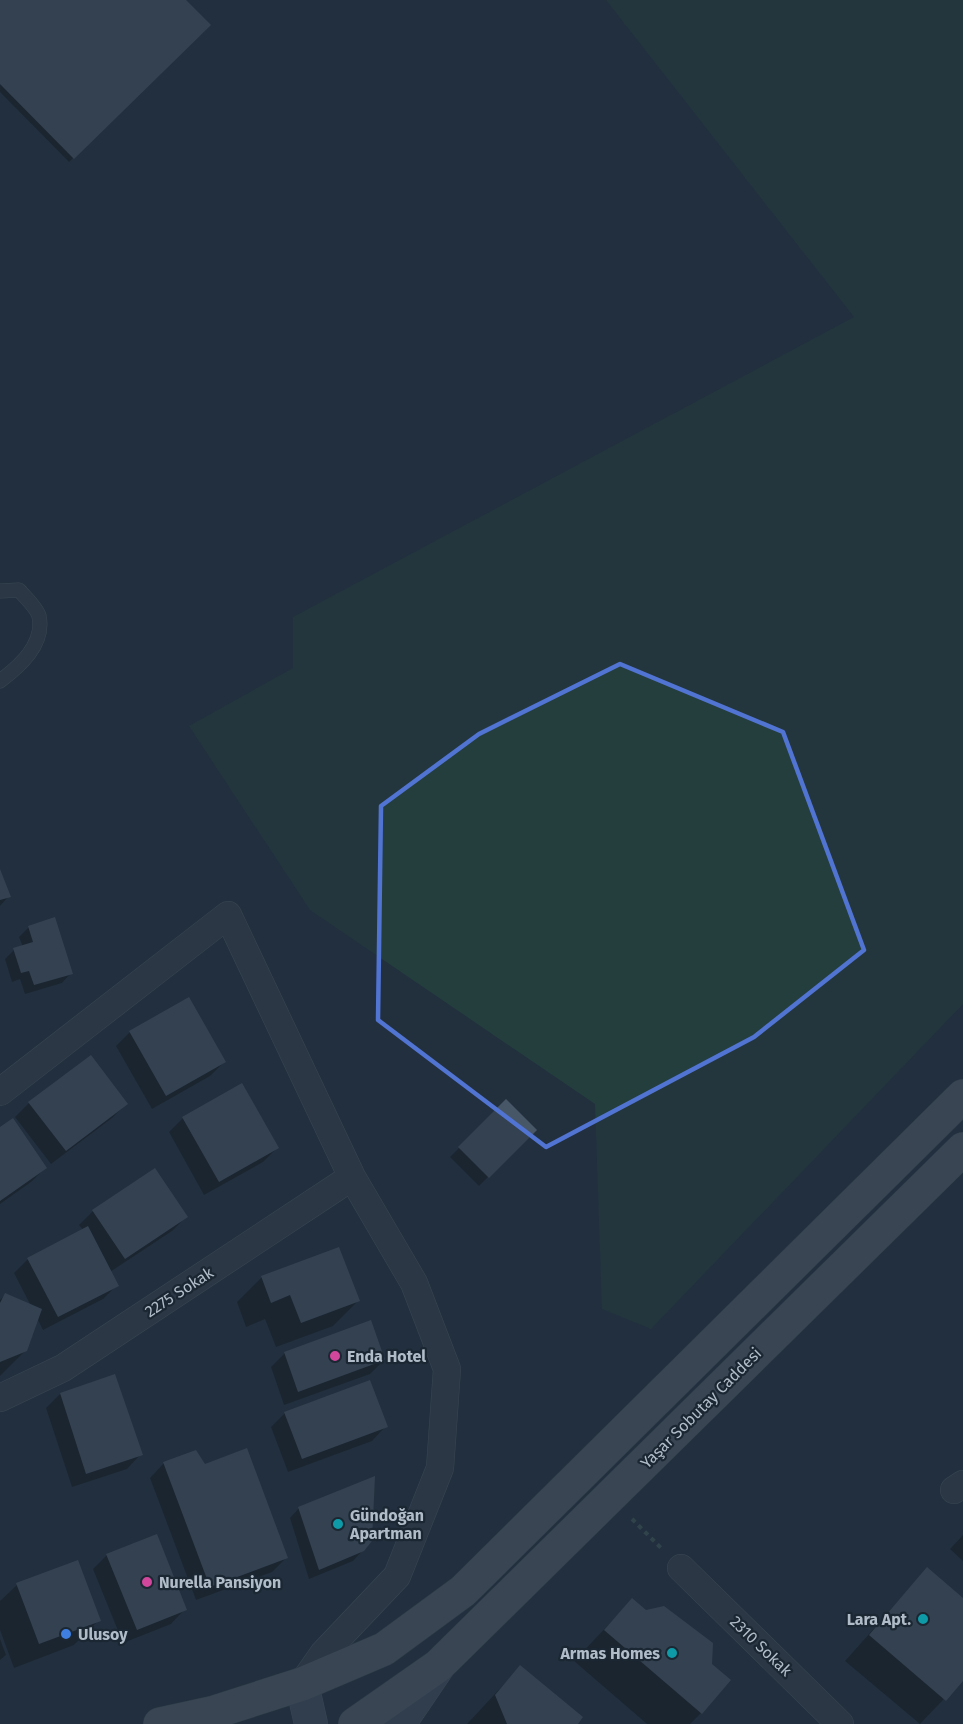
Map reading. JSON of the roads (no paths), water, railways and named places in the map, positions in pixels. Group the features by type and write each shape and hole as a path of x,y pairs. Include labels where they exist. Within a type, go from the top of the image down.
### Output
{"main road":[{"path":"160,1724 216,1712 302,1684 384,1649 463,1591 963,1096"},
{"name":"Yaşar Sobutay Caddesi","path":"355,1724 438,1666 963,1149"}],"street":[{"path":"0,1092 228,915 352,1178 414,1283 447,1369 440,1468 397,1576 323,1654 302,1684 311,1724"},
{"name":"2275 Sokak","path":"0,1398 63,1368 352,1178"},
{"name":"2310 Sokak","path":"681,1568 840,1724"},
{"path":"399,1724 438,1666"}],"lane":[{"path":"0,591 19,590 39,615 38,641 14,671 0,681"}],"place":[{"name":"Enda Hotel","path":"335,1356"},
{"name":"Gündoğan Apartman","path":"338,1524"},
{"name":"Nurella Pansiyon","path":"147,1582"},
{"name":"Lara Apt.","path":"923,1619"},
{"name":"Ulusoy","path":"66,1634"},
{"name":"Armas Homes","path":"672,1653"}]}
